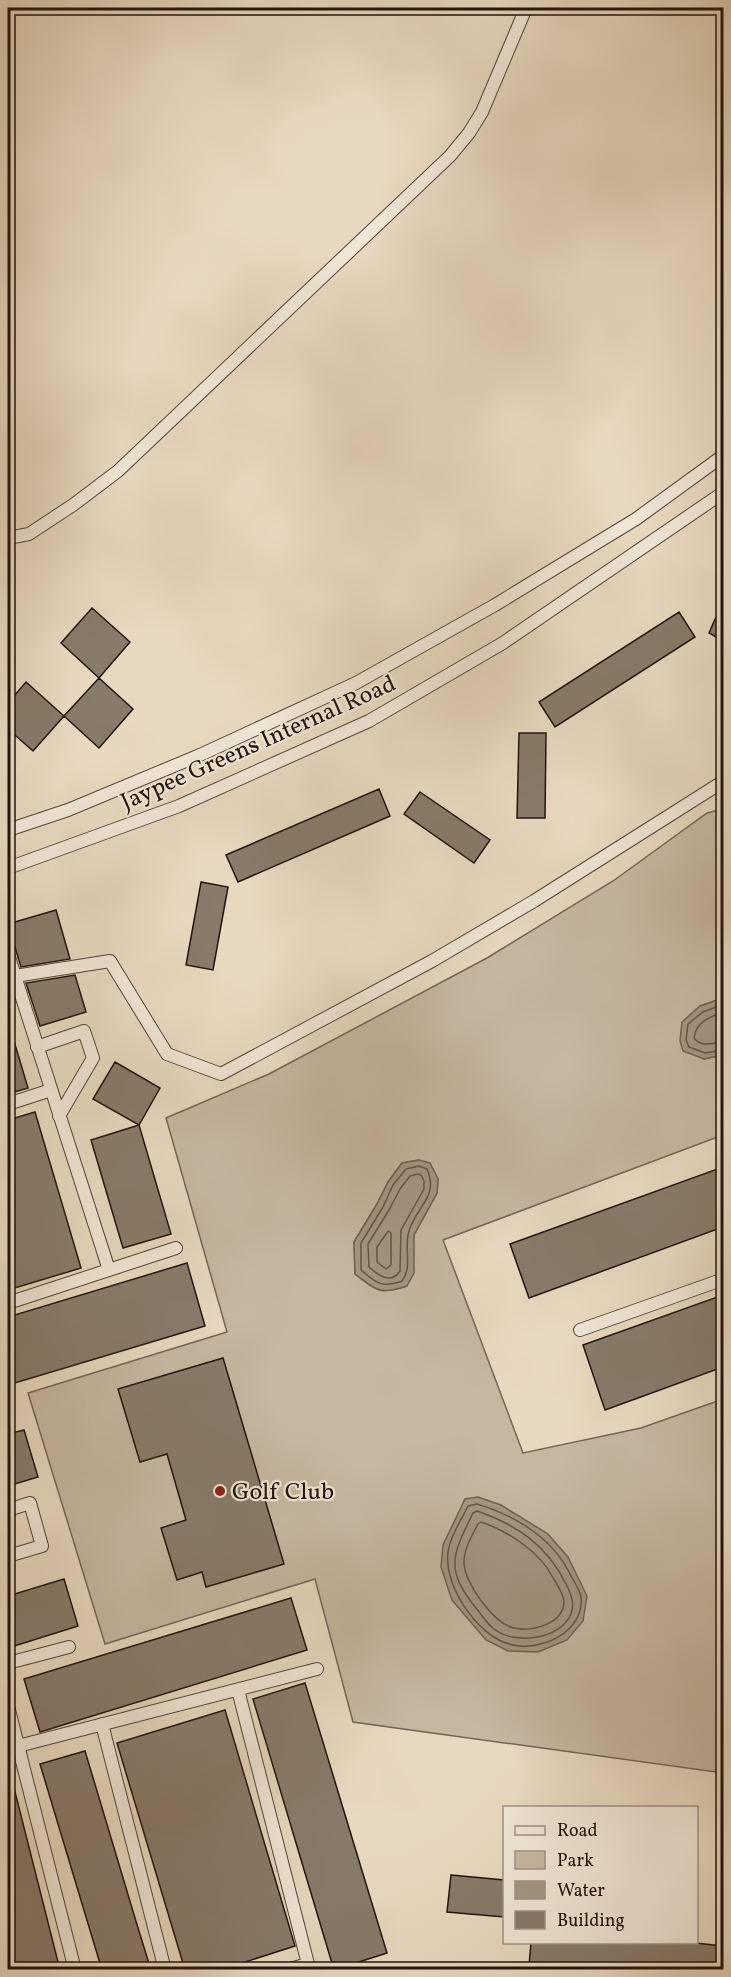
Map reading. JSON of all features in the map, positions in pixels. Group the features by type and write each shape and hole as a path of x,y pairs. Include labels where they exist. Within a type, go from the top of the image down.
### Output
{"street":[{"path":"8,538 29,534 74,505 118,471 450,156 470,133 482,112 526,8"},
{"name":"Jaypee Greens Internal Road","path":"8,830 68,810 200,755 356,683 495,605 626,525 723,455"},
{"name":"Jaypee Greens Internal Road","path":"8,868 179,806 369,721 504,643 723,492"},
{"path":"15,976 110,961 167,1054 221,1074 432,961 534,901 723,781"},
{"path":"8,954 109,1270"},
{"path":"37,1047 84,1031 93,1058 59,1116"},
{"path":"8,1104 51,1090"},
{"path":"8,1303 176,1248"},
{"path":"580,1330 723,1278"},
{"path":"8,1510 30,1503 42,1546 8,1556"},
{"path":"8,1663 69,1647"},
{"path":"18,1746 317,1669"},
{"path":"238,1690 308,1964 286,1970"},
{"path":"8,1706 75,1970"},
{"path":"102,1725 165,1970"}],"green space":[{"path":"723,809 723,998 700,1006 704,1059 723,1055 723,1135 443,1240 523,1453 641,1428 723,1399 723,1773 353,1722 315,1579 105,1644 28,1393 227,1332 166,1118 269,1074 487,958 613,881 707,813","holes":["419,1160 438,1179 437,1193 414,1235 407,1286 384,1291 374,1288 355,1274 354,1242 388,1182 402,1163"]}],"water":[{"path":"723,998 723,1055 704,1059 683,1051 680,1041 682,1022 700,1006"},
{"path":"419,1160 430,1163 438,1179 437,1193 414,1235 414,1273 407,1286 379,1290 355,1274 354,1242 388,1182 402,1163"},
{"path":"478,1497 501,1505 548,1534 568,1557 587,1596 583,1621 567,1640 538,1652 508,1651 486,1640 452,1600 441,1567 443,1545 465,1499"}],"building":[{"path":"723,601 723,641 709,633"},
{"path":"92,608 130,642 99,678 61,643"},
{"path":"679,612 695,637 555,727 539,702"},
{"path":"99,678 133,709 99,748 64,716"},
{"path":"26,682 64,716 33,751 8,729 8,703"},
{"path":"519,733 546,733 545,818 517,818"},
{"path":"379,789 390,816 238,882 226,855"},
{"path":"420,792 490,840 474,863 404,814"},
{"path":"201,882 228,887 213,970 186,965"},
{"path":"56,910 70,959 21,967 8,924"},
{"path":"75,975 86,1012 40,1026 26,983"},
{"path":"11,1031 28,1088 8,1094 8,1032"},
{"path":"115,1062 160,1088 139,1125 93,1099"},
{"path":"35,1112 81,1268 8,1290 8,1120"},
{"path":"139,1125 171,1234 123,1248 91,1140"},
{"path":"723,1167 723,1227 529,1298 510,1244"},
{"path":"187,1263 205,1326 8,1385 8,1317"},
{"path":"723,1295 723,1367 605,1410 583,1345"},
{"name":"Golf Club","path":"223,1358 284,1564 206,1587 202,1572 177,1580 161,1528 186,1520 167,1454 140,1462 118,1389"},
{"path":"24,1430 38,1477 8,1486 8,1434"},
{"path":"64,1579 78,1626 8,1648 8,1596"},
{"path":"291,1598 307,1650 40,1732 24,1679"},
{"path":"305,1683 387,1953 334,1970 253,1699"},
{"path":"225,1710 295,1946 220,1970 185,1970 117,1743"},
{"path":"85,1751 151,1970 102,1970 80,1897 40,1764"},
{"path":"8,1780 12,1780 60,1970 8,1970"},
{"path":"451,1875 503,1880 503,1917 447,1912"},
{"path":"698,1943 723,1946 723,1970 565,1970 529,1966 531,1944"}],"place":[{"name":"Golf Club","path":"220,1491"}]}
